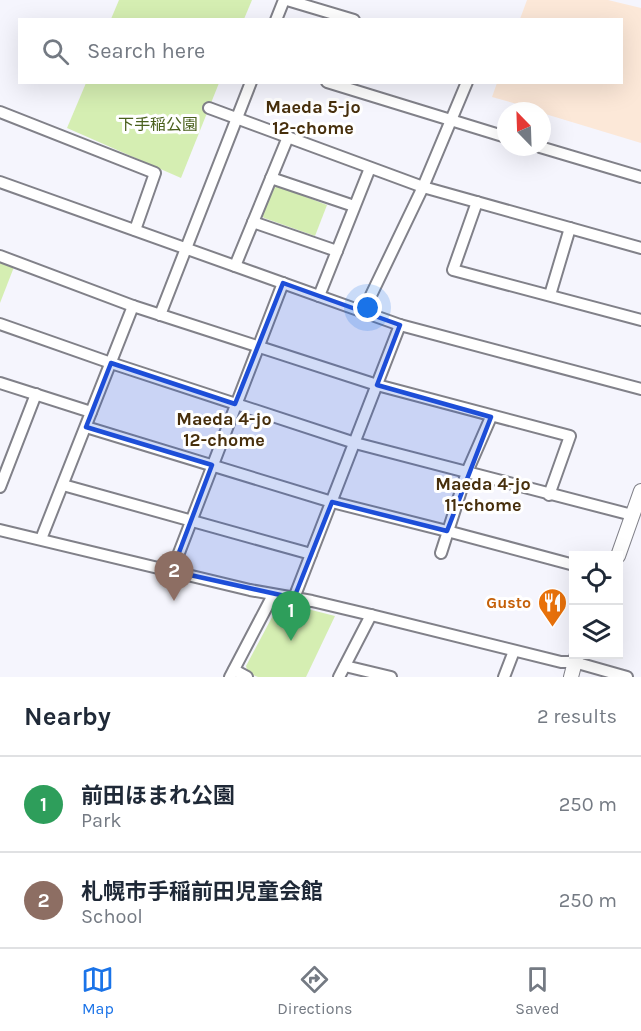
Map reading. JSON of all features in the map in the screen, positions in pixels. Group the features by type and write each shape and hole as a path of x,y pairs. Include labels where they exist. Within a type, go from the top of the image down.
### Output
{"main road":[{"path":"619,551 641,491"},
{"path":"571,677 576,659"}],"street":[{"path":"277,18 286,0 347,18"},
{"path":"160,315 250,84"},
{"path":"339,84 357,87 497,134"},
{"path":"363,312 423,187 466,84"},
{"path":"209,108 423,187 641,248"},
{"path":"0,112 155,174 135,230"},
{"path":"235,266 288,137"},
{"path":"551,150 641,177"},
{"path":"319,296 369,168"},
{"path":"271,178 354,206"},
{"path":"0,182 400,325 641,389"},
{"path":"477,202 453,270 641,320"},
{"path":"253,222 337,251"},
{"path":"550,295 570,228"},
{"path":"0,256 160,315 377,385 490,417 570,436 549,495"},
{"path":"172,571 283,283"},
{"path":"41,539 134,306"},
{"path":"0,324 355,443 632,515"},
{"path":"294,598 400,325"},
{"path":"0,382 92,412"},
{"path":"0,487 36,394"},
{"path":"441,553 467,472 490,417"},
{"path":"86,427 332,502 569,564"},
{"path":"63,485 311,554"},
{"path":"0,530 273,595 371,615 561,662 572,659"},
{"path":"247,677 232,674 273,595"},
{"path":"339,677 371,615"},
{"path":"504,677 514,651"},
{"path":"579,659 627,677"},
{"path":"345,666 391,677"}],"highlighted area":[{"path":"283,283 400,325 377,385 491,417 447,531 332,502 294,598 172,571 212,465 86,427 111,363 235,404"}],"shaded area":[{"path":"527,0 608,0 641,8 641,143 551,116 551,102 510,102 492,97 497,84 623,84 623,18 520,18"}],"green space":[{"path":"119,0 252,0 244,18 111,18"},
{"name":"下手稲公園","path":"86,84 219,84 181,178 67,128"},
{"path":"278,186 327,205 315,236 262,216 274,188"},
{"path":"0,262 14,267 0,303"},
{"path":"284,603 335,616 306,677 258,677 248,673 246,666 278,606"}],"place":[{"name":"札幌市手稲前田児童会館","path":"174,601"},
{"name":"Gusto","path":"552,628"},
{"name":"前田ほまれ公園","path":"291,641"}],"district":[{"name":"Maeda 5-jo 12-chome","path":"313,117"},
{"name":"Maeda 4-jo 12-chome","path":"224,429"},
{"name":"Maeda 4-jo 11-chome","path":"483,494"}]}
